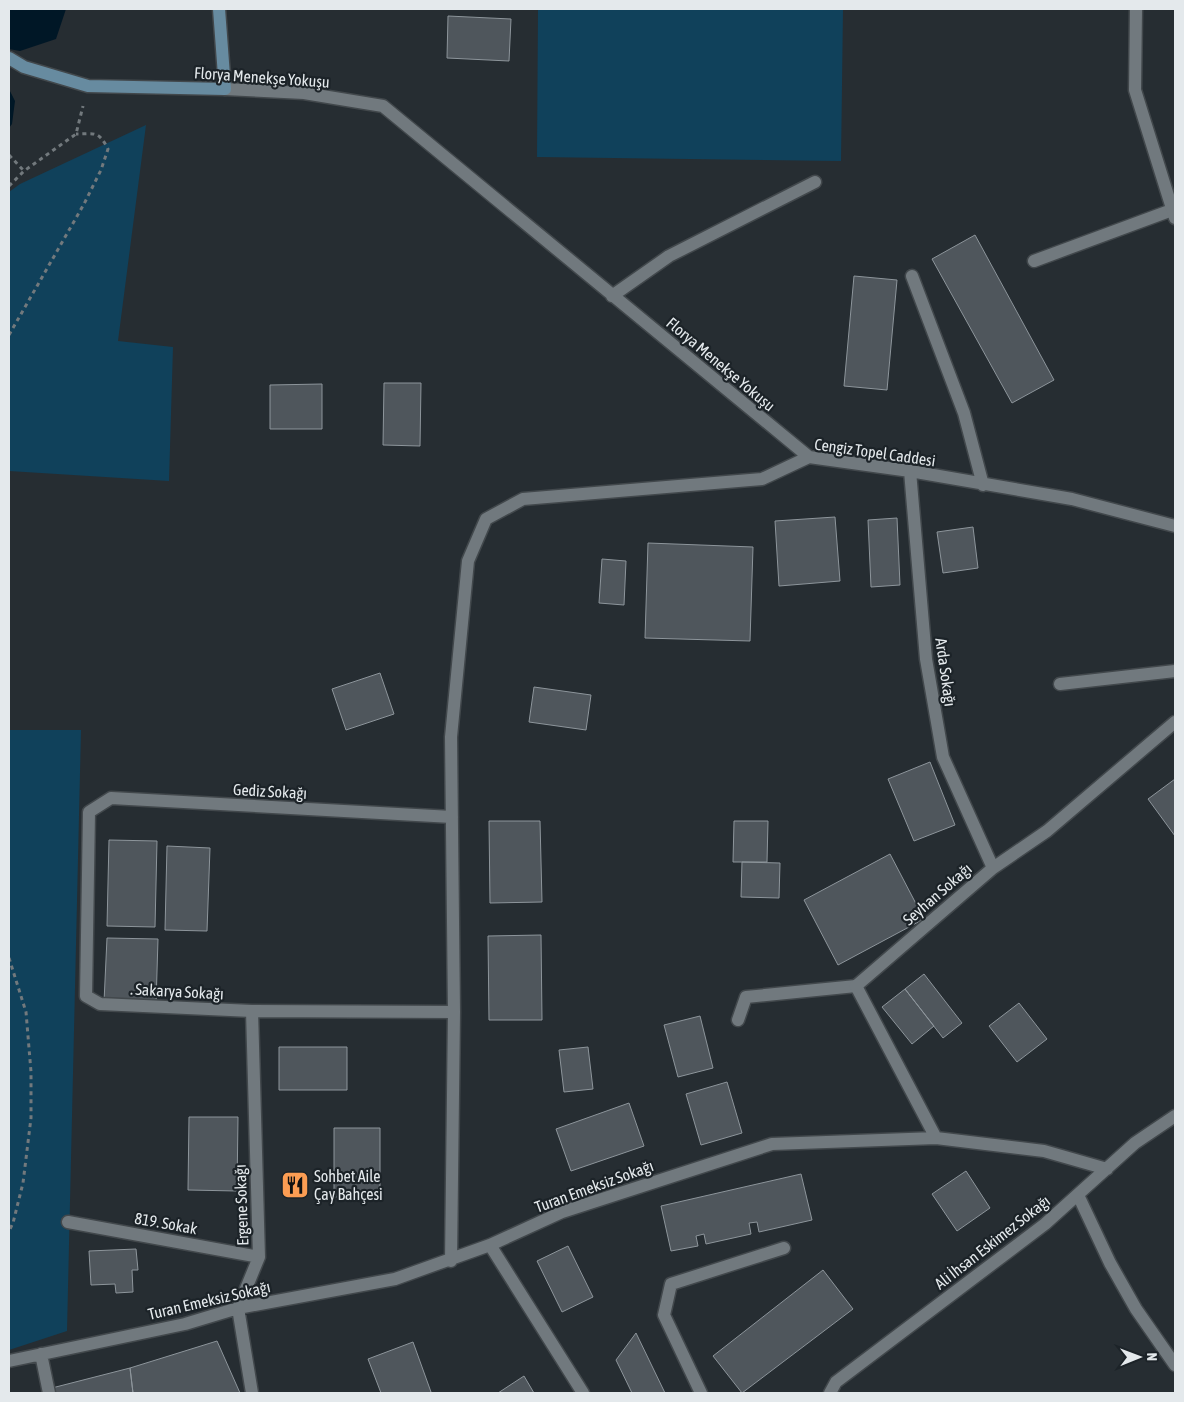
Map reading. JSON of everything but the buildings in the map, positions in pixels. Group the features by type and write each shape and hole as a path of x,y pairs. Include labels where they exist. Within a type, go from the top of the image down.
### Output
{"main road":[{"path":"219,9 225,90"},
{"name":"Florya Menekşe Yokuşu","path":"9,58 24,67 88,86 225,90"}],"street":[{"path":"1034,261 1174,214 1135,90 1136,9"},
{"name":"Florya Menekşe Yokuşu","path":"225,90 304,93 383,106 809,457"},
{"path":"612,296 669,256 815,182"},
{"path":"912,276 964,413 983,485"},
{"name":"Cengiz Topel Caddesi","path":"452,817 451,737 468,561 486,519 523,499 762,478 809,457 910,471 1072,499 1175,526"},
{"name":"Arda Sokağı","path":"910,471 926,659 943,757 993,868"},
{"path":"1060,684 1175,670"},
{"name":"Seyhan Sokağı","path":"856,986 993,868 1047,832 1175,722"},
{"name":"Gediz Sokağı","path":"89,812 111,798 452,817"},
{"name":". Sakarya Sokağı","path":"89,812 86,996 100,1004 252,1011 454,1012"},
{"path":"451,1261 454,1012 452,817"},
{"path":"738,1020 746,997 856,986 936,1138"},
{"name":"Ergene Sokağı","path":"238,1308 259,1257 252,1011"},
{"name":"Ali İhsan Eskimez Sokağı","path":"830,1393 836,1382 1045,1224 1135,1143 1175,1116"},
{"name":"Turan Emeksiz Sokağı","path":"9,1361 185,1324 238,1308 395,1279 451,1261 562,1212 772,1144 936,1138 1044,1151 1107,1169"},
{"path":"1078,1195 1114,1271 1136,1309 1175,1365"},
{"name":"819. Sokak","path":"68,1222 259,1257"},
{"path":"490,1245 583,1393"},
{"path":"701,1393 664,1315 671,1284 784,1248"},
{"path":"238,1308 252,1393"},
{"path":"41,1354 49,1393"}],"path":[{"path":"76,134 88,86"},
{"path":"9,186 24,170 76,134 92,133 102,138 108,149 101,170 84,204 9,335"},
{"path":"9,155 24,170"},
{"path":"9,958 26,1012 31,1072 31,1118 23,1183 13,1223 9,1231"}],"shaded area":[{"path":"9,9 66,9 56,39 20,51 9,49"},
{"path":"538,9 843,9 841,161 537,157"},
{"path":"9,89 15,101 12,124 9,128"},
{"path":"146,125 118,341 173,347 169,481 9,471 9,192 20,184"},
{"path":"9,730 81,730 67,1331 9,1350"}],"place":[{"name":"Sohbet Aile Çay Bahçesi","path":"295,1185"}]}
